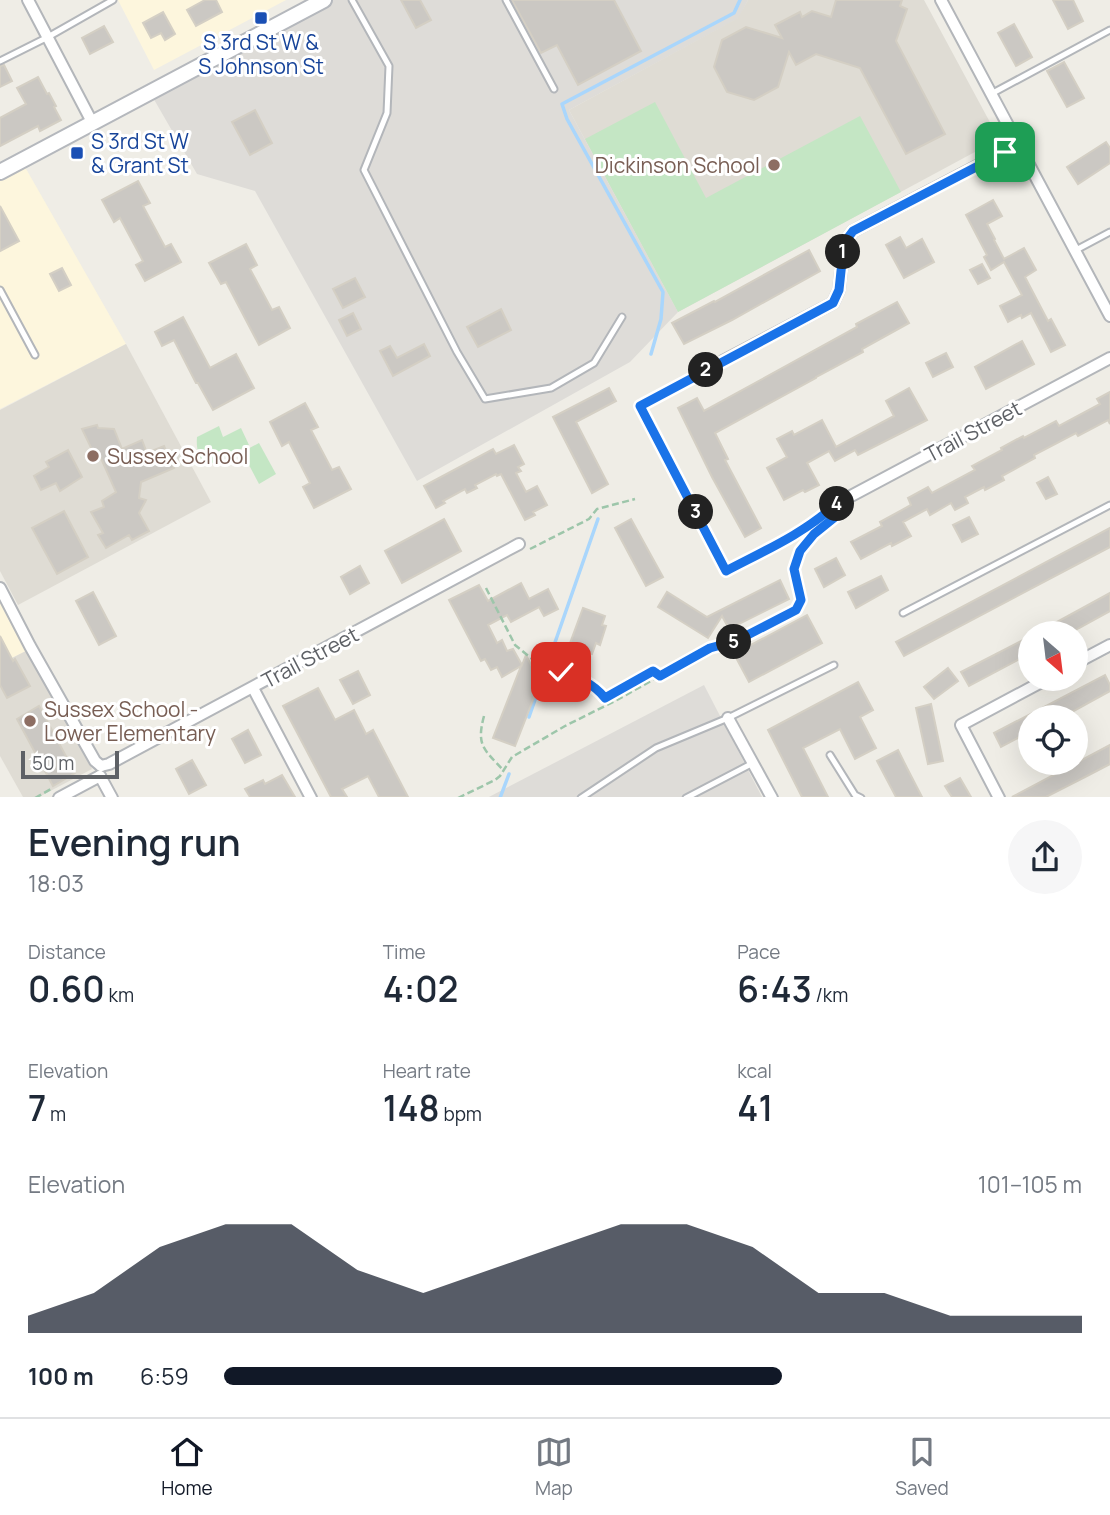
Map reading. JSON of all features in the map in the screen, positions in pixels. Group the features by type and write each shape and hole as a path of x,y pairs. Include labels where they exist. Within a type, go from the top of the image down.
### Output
{"main road":[{"path":"0,172 324,0"}],"street":[{"path":"28,0 92,122"},
{"path":"941,0 1110,316"},
{"path":"723,360 833,303 839,290 844,243 853,231 1019,144"},
{"name":"Trail Street","path":"838,509 1110,358"},
{"name":"Trail Street","path":"59,797 109,764 521,548"},
{"path":"0,588 112,797"},
{"path":"1088,657 1110,645"},
{"path":"253,688 310,797"},
{"path":"999,797 961,725 1025,691"},
{"path":"728,718 772,797"}],"lane":[{"path":"0,61 113,0"},
{"path":"352,0 389,66 387,113 364,170 457,352 485,399 551,388 594,363 622,317"},
{"path":"506,0 554,89"},
{"path":"991,94 1110,30"},
{"path":"1076,250 1110,232"},
{"path":"0,290 35,355"},
{"path":"723,360 640,406 726,571 838,509"},
{"path":"903,613 1110,505"},
{"path":"581,797 656,748 728,718 834,665"},
{"path":"830,755 855,795 861,797"},
{"path":"686,797 753,763"}],"path":[{"path":"521,548 589,519 597,509 635,499"},
{"path":"458,797 495,780 512,757 565,726 710,648 736,641 796,610 801,600 794,569 800,551 838,509"},
{"path":"486,588 515,645 542,665 580,678 598,688 610,704"},
{"path":"605,698 653,671 660,676"},
{"path":"484,716 480,731 481,746 503,771"}],"shaded area":[{"path":"118,0 286,0 154,70"},
{"path":"332,0 748,0 739,18 569,110 678,312 630,362 417,481 255,191 197,174 152,96"},
{"name":"Dickinson School","path":"748,0 924,0 999,139 678,312 569,110 738,18"},
{"path":"25,167 126,344 0,409 0,181"},
{"name":"Sussex School","path":"126,344 211,502 18,605 0,571 0,410"},
{"path":"0,603 26,651 0,664"},
{"path":"26,651 92,769 39,797 23,797 0,756 0,664"},
{"path":"704,685 762,797 489,797"}],"green space":[{"path":"655,102 706,198 860,116 901,192 678,312 585,139"},
{"path":"219,426 223,437 241,428 249,445 208,465 198,453 197,437"},
{"path":"259,443 276,474 259,484 242,452"}],"building":[{"path":"205,0 216,0 222,12 196,26 187,10"},
{"path":"401,0 420,0 431,20 416,28"},
{"path":"512,0 614,0 641,51 578,85 557,45 541,53"},
{"path":"836,0 902,0 900,6 907,9 896,41 945,134 906,154 860,68 816,54 796,65 789,52 778,87 754,100 727,92 714,67 722,40 746,27 782,38 775,25 800,12 802,17 812,11 831,17"},
{"path":"1053,0 1073,0 1083,21 1068,29"},
{"path":"163,12 175,34 165,40 161,33 151,38 143,23"},
{"path":"1014,24 1032,57 1016,66 998,33"},
{"path":"104,26 113,42 90,54 82,38"},
{"path":"1064,62 1084,98 1067,107 1047,71"},
{"path":"4,65 12,81 0,87 0,66"},
{"path":"38,77 56,106 54,107 61,120 40,131 38,126 0,146 0,118 26,104 17,88"},
{"path":"255,110 272,143 250,155 232,122"},
{"path":"1106,142 1110,148 1110,163 1078,184 1067,167"},
{"path":"138,181 150,203 143,206 165,247 171,244 181,262 145,281 136,265 143,261 120,218 114,222 102,200"},
{"path":"993,200 1002,216 987,224 994,240 1004,259 1024,248 1036,270 1025,277 1048,321 1051,319 1065,345 1051,352 1031,313 1008,322 1000,306 1022,295 1004,262 991,270 984,257 987,255 966,215"},
{"path":"0,206 19,241 0,251"},
{"path":"900,237 906,248 922,239 934,262 904,278 886,245"},
{"path":"246,244 257,265 250,269 272,310 279,307 290,328 259,345 226,282 221,284 209,263"},
{"path":"809,250 820,271 684,344 672,323"},
{"path":"982,264 990,278 978,284 970,270"},
{"path":"62,268 71,285 59,291 50,274"},
{"path":"355,278 365,297 343,308 333,289"},
{"path":"897,302 909,323 862,349 863,352 715,433 728,459 725,460 761,528 745,537 678,408 697,398 704,411"},
{"path":"501,309 511,330 478,347 467,327"},
{"path":"353,313 361,329 347,336 339,320"},
{"path":"183,317 210,368 236,354 254,388 213,410 174,340 162,346 155,332"},
{"path":"1022,341 1034,364 986,389 975,367"},
{"path":"424,344 430,356 393,376 380,351 390,346 397,358"},
{"path":"946,353 953,367 933,377 926,363"},
{"path":"609,388 616,401 576,422 608,484 592,493 553,417"},
{"path":"909,388 927,420 858,455 855,450 835,461 829,451 807,463 819,485 784,500 767,468 787,457 777,439 792,431 794,435 822,420 836,447 894,416 886,401"},
{"path":"1110,392 1110,424 1108,420 1078,436 1076,433 1034,455 1035,458 1002,476 1004,480 965,497 968,503 955,510 951,503 930,515 927,509 903,522 911,536 861,559 851,542 882,526 880,522 911,505 908,498 928,487 932,493 975,470 972,466 1023,436 1024,438 1056,421 1059,426 1100,404 1097,399"},
{"path":"305,403 318,427 311,430 332,470 339,467 351,489 314,508 303,487 310,483 289,442 282,446 270,422"},
{"path":"97,425 98,428 114,429 122,449 142,440 147,453 164,446 174,468 141,482 139,498 146,500 139,513 149,531 132,540 129,535 106,548 98,535 103,533 91,512 104,507 102,501 116,492 100,456 95,456 82,429"},
{"path":"514,445 524,464 518,467 521,471 516,473 526,492 537,486 547,505 533,512 535,515 525,520 501,474 475,485 477,488 467,493 465,489 436,508 424,486 493,449 496,454"},
{"path":"68,450 82,477 60,491 56,483 41,490 34,476 49,467 46,462"},
{"path":"1048,477 1057,494 1046,499 1037,483"},
{"path":"64,511 88,557 57,574 32,528"},
{"path":"969,517 978,534 962,542 953,525"},
{"path":"444,519 461,551 402,583 385,551"},
{"path":"631,519 663,577 646,586 615,528"},
{"path":"1110,528 1110,547 904,656 896,642"},
{"path":"836,558 845,575 824,587 815,569"},
{"path":"360,566 369,583 350,594 341,577"},
{"path":"881,576 888,590 856,608 848,592"},
{"path":"780,580 789,599 729,629 722,616 708,638 658,607 667,592 707,617"},
{"path":"521,583 529,599 548,589 558,609 544,616 539,607 511,622 507,615 488,625 497,643 502,640 507,651 513,649 522,665 526,655 540,682 515,746 493,738 521,666 502,677 497,667 491,670 485,659 481,661 449,600 479,585 488,601"},
{"path":"93,592 116,636 99,645 76,601"},
{"path":"1110,593 1110,611 1088,623 1088,621 1059,621"},
{"path":"583,608 605,616 602,625 606,626 600,645 596,643 592,654 569,646"},
{"path":"807,615 822,643 749,682 734,654"},
{"path":"0,636 30,686 7,698 0,685"},
{"path":"1018,643 1018,660 969,686 961,672"},
{"path":"948,668 958,681 934,699 924,687"},
{"path":"358,671 370,695 353,704 340,680"},
{"path":"1105,675 1110,691 1085,705 1048,705 1074,691 1088,691 1088,684"},
{"path":"858,682 873,710 860,717 876,748 855,759 840,729 803,748 828,797 802,797 768,730"},
{"path":"318,688 335,720 354,710 366,734 373,730 408,797 379,797 368,776 342,789 347,797 331,797 283,706"},
{"path":"931,704 943,761 928,764 916,708"},
{"path":"39,706 75,773 53,786 17,719"},
{"path":"1018,720 1018,738 1001,747 994,733"},
{"path":"248,730 261,755 245,763 232,739"},
{"path":"1110,745 1110,764 1046,797 1012,797 1053,775 1088,775 1088,757"},
{"path":"898,750 922,797 896,797 877,761"},
{"path":"192,760 206,785 189,794 176,769"},
{"path":"282,775 295,797 250,797 245,789 263,780 265,784"},
{"path":"960,778 971,797 952,797 945,786"}],"waterway":[{"path":"651,354 661,319 663,292 567,119 562,104 734,13 740,0"},
{"path":"529,717 598,519"},
{"path":"500,797 509,774"}],"place":[{"name":"S 3rd St W & S Johnson St","path":"261,18"},
{"name":"S 3rd St W & Grant St","path":"77,153"},
{"name":"Dickinson School","path":"774,165"},
{"name":"Sussex School","path":"93,456"},
{"name":"Sussex School - Lower Elementary","path":"30,721"}],"route":[{"path":"561,672 598,688 605,698 653,671 660,676 710,648 736,641 796,610 801,600 794,569 800,551 814,534 840,513 836,504 803,530 726,571 640,406 833,303 839,290 844,243 853,231 1005,152"}]}
